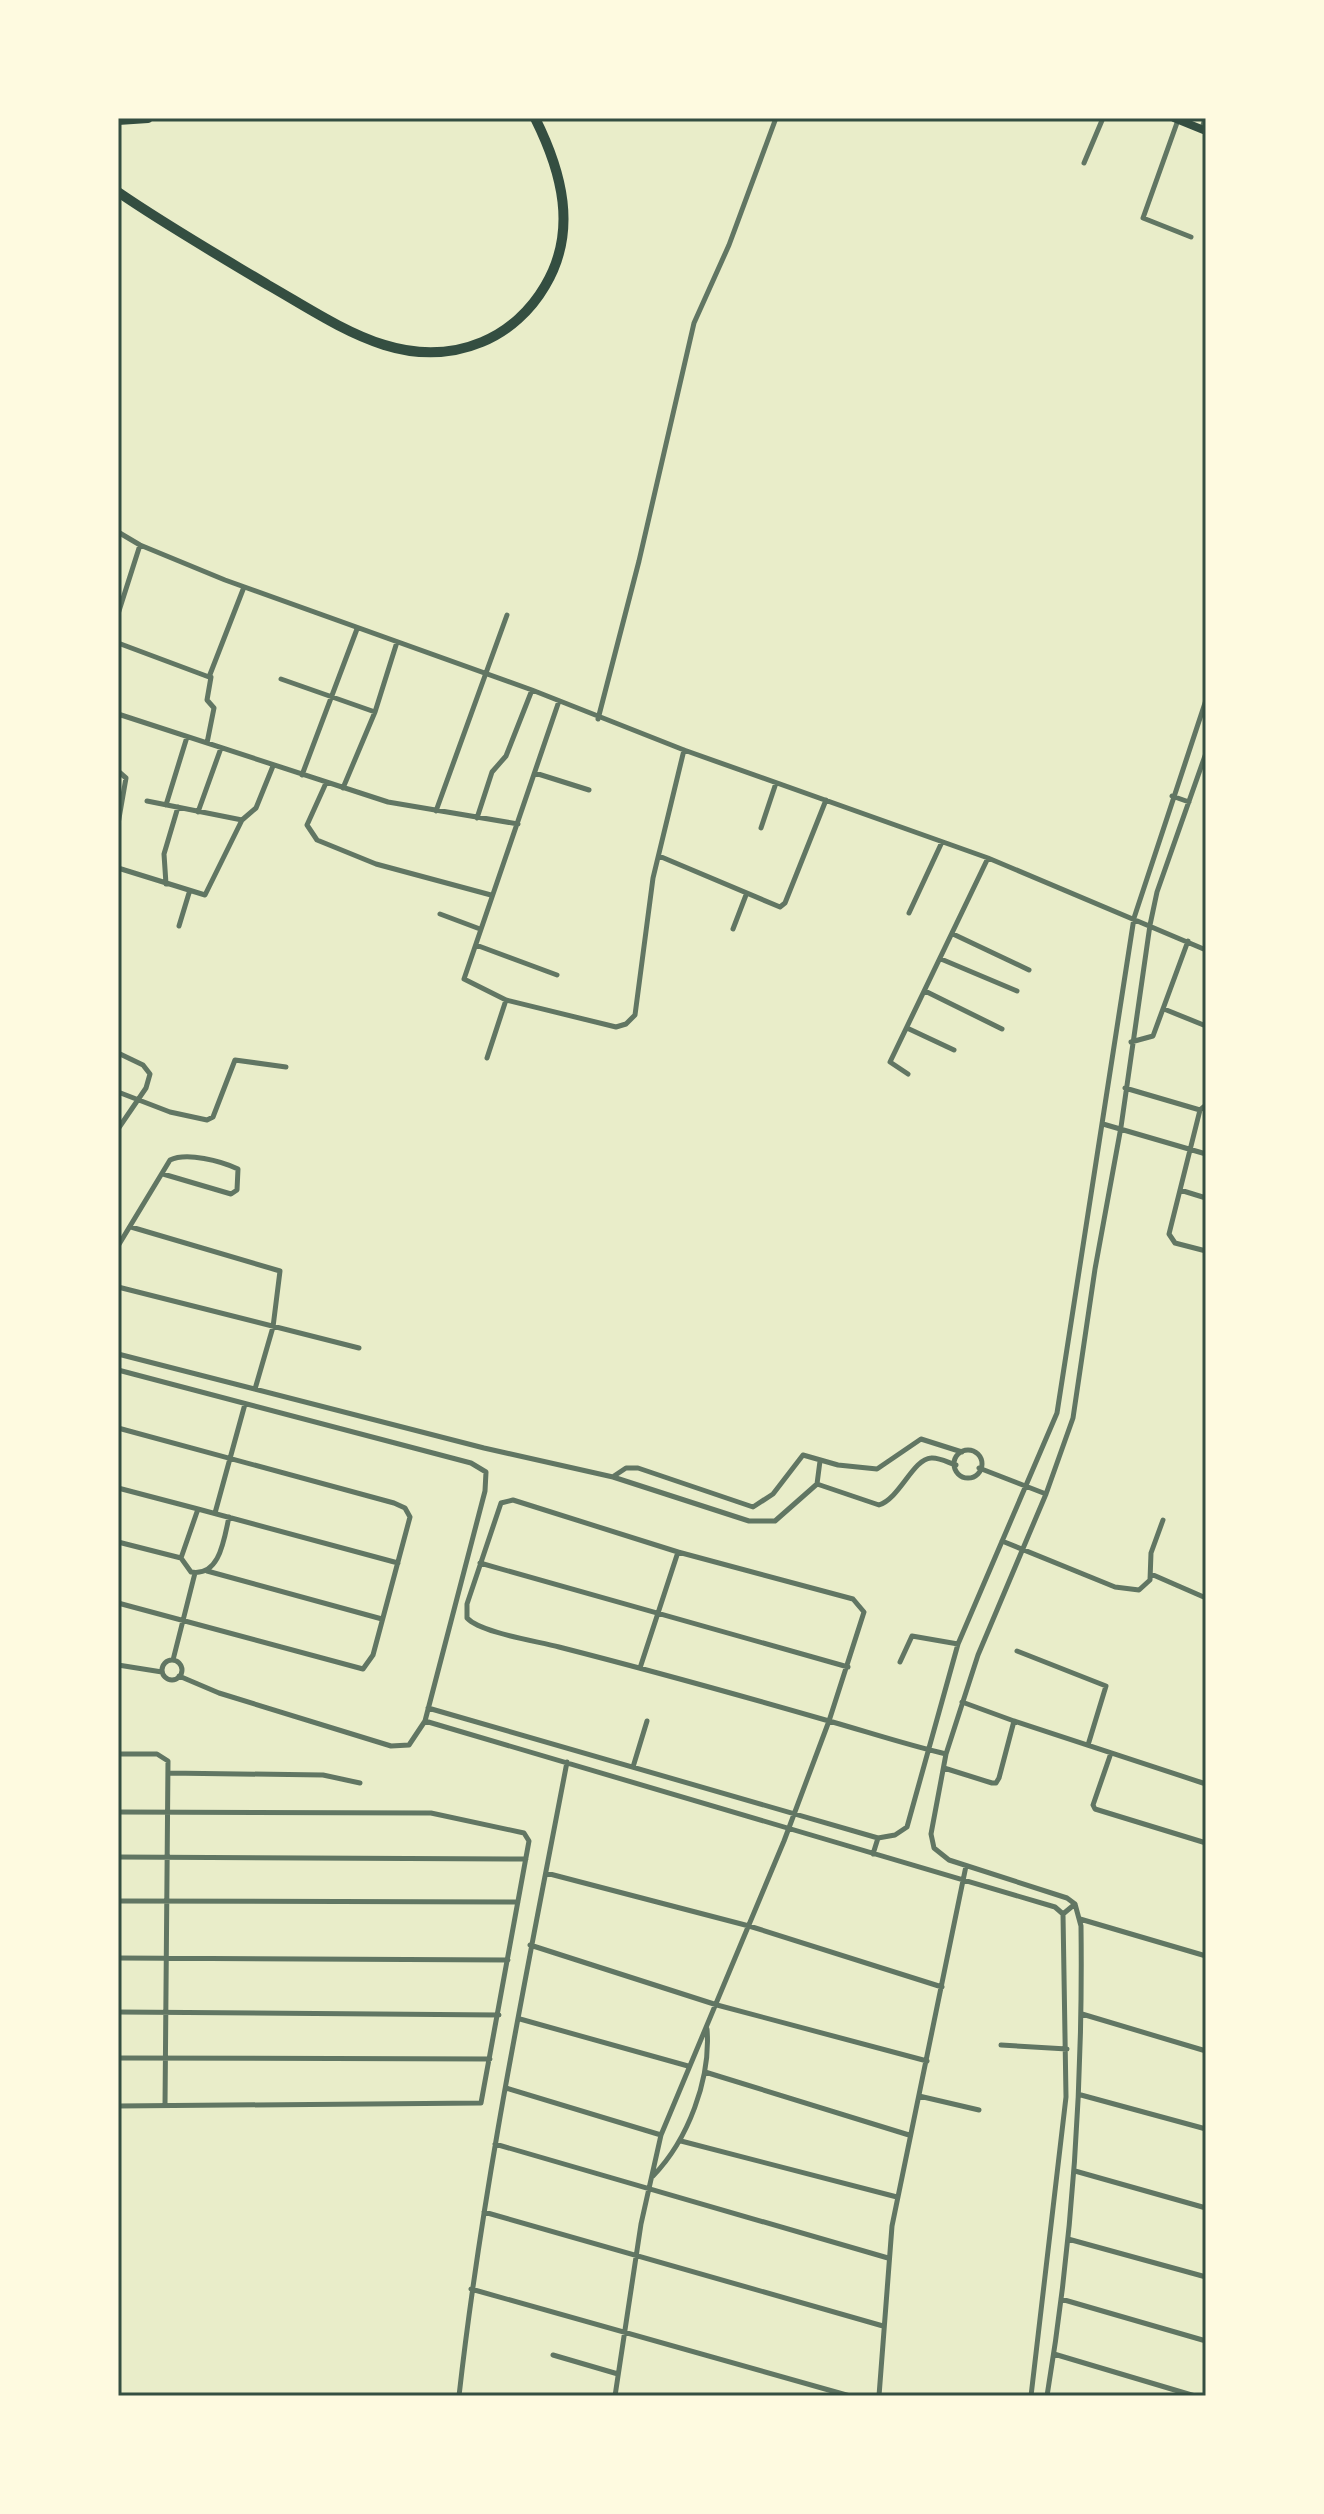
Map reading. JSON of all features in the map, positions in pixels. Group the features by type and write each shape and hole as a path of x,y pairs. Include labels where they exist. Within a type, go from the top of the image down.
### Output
{"highway":[{"path":"118,120 148,118"},
{"path":"118,192 349,332 399,351 452,351 487,340 512,324 542,292 561,252 564,219 560,178 535,118"}],"main road":[{"path":"1176,119 1204,130"}],"street":[{"path":"598,719 636,576 694,323 729,245 776,118"},
{"path":"1084,163 1103,118"},
{"path":"1204,130 1205,118"},
{"path":"1176,119 1143,218 1191,237"},
{"path":"118,532 140,545 244,587 532,690 598,719 988,858 1206,950"},
{"path":"118,614 140,545"},
{"path":"207,743 214,708 207,700 211,676 244,587"},
{"path":"436,811 507,615"},
{"path":"302,775 357,629"},
{"path":"343,788 375,712 397,642"},
{"path":"118,643 165,659 202,677 211,676"},
{"path":"281,679 375,712"},
{"path":"477,818 492,774 506,756 532,690"},
{"path":"428,1708 878,1838 895,1835 910,1822 958,1644 1057,1413 1134,918 1206,700"},
{"path":"559,701 464,979 506,1000 592,1024 616,1027 626,1024 635,1015 659,856 684,750"},
{"path":"118,714 343,788 436,811 518,824"},
{"path":"166,805 187,737"},
{"path":"198,812 221,748"},
{"path":"1047,2396 1068,2239 1081,2095 1080,1919 1075,1904 1067,1898 966,1866 937,1852 931,1834 946,1754 962,1702 1046,1494 1073,1418 1095,1269 1121,1127 1150,925 1206,753"},
{"path":"118,868 189,893 205,895 242,820 256,808 273,766"},
{"path":"118,771 126,778 127,790 118,824"},
{"path":"535,773 589,790"},
{"path":"326,783 307,825 317,840 376,864 491,895"},
{"path":"761,828 776,783"},
{"path":"1172,796 1189,802"},
{"path":"659,856 776,907 785,903 826,800"},
{"path":"147,801 242,820"},
{"path":"166,884 164,854 178,807"},
{"path":"909,913 942,842"},
{"path":"908,1074 890,1064 988,858"},
{"path":"179,926 189,893"},
{"path":"733,929 746,895"},
{"path":"440,914 480,929"},
{"path":"953,934 1029,970"},
{"path":"1131,1042 1153,1036 1188,941"},
{"path":"476,945 557,975"},
{"path":"941,959 1017,991"},
{"path":"925,991 1002,1029"},
{"path":"487,1058 506,1000"},
{"path":"1164,1009 1206,1026"},
{"path":"907,1028 954,1050"},
{"path":"118,1053 143,1065 150,1074 138,1101 118,1129"},
{"path":"118,1092 138,1101 207,1120 213,1117 235,1060 286,1067"},
{"path":"1125,1088 1200,1110"},
{"path":"1206,1105 1200,1110 1170,1240 1206,1251"},
{"path":"1103,1124 1206,1154"},
{"path":"118,1246 170,1160 184,1156 230,1166 240,1175 237,1190 231,1194 163,1174"},
{"path":"1180,1190 1206,1198"},
{"path":"131,1227 278,1269 282,1280 273,1327 255,1389"},
{"path":"118,1287 359,1348"},
{"path":"118,1354 484,1448 613,1477 749,1521 775,1521 817,1484 820,1461"},
{"path":"118,1370 471,1463 486,1472 485,1491 425,1721 409,1745 391,1746 219,1693 179,1676 171,1680 162,1672 118,1665"},
{"path":"215,1513 245,1404"},
{"path":"118,1428 405,1508 410,1521 370,1662 363,1669 118,1603"},
{"path":"749,1521 753,1507 773,1494 799,1456 806,1454 820,1461 880,1468 921,1439 962,1452"},
{"path":"970,1448 977,1451 979,1468 973,1477 964,1479 958,1474 956,1465 962,1452 970,1448"},
{"path":"817,1484 879,1505 899,1491 924,1460 933,1457 956,1465"},
{"path":"613,1477 626,1468 638,1468 753,1507"},
{"path":"979,1468 1046,1494"},
{"path":"118,1488 398,1563"},
{"path":"615,2396 637,2256 661,2135 789,1829 829,1721 848,1667 864,1612 853,1599 678,1552 506,1500 501,1503 467,1604 468,1620 829,1721 928,1750 946,1754"},
{"path":"181,1558 198,1509"},
{"path":"207,1571 214,1565 229,1517"},
{"path":"1002,1541 1125,1590 1146,1587 1151,1574 1151,1553 1163,1520"},
{"path":"118,1542 181,1558 195,1573 207,1571 382,1619"},
{"path":"640,1668 678,1552"},
{"path":"480,1563 848,1667"},
{"path":"173,1660 195,1573"},
{"path":"1151,1574 1206,1598"},
{"path":"900,1662 912,1636 958,1644"},
{"path":"1017,1651 1106,1686 1088,1745"},
{"path":"162,1672 164,1663 173,1660"},
{"path":"173,1660 181,1666 179,1676"},
{"path":"962,1702 1206,1784"},
{"path":"425,1721 1055,1907 1063,1914 1067,2049 1058,2175 1031,2396"},
{"path":"633,1767 647,1721"},
{"path":"944,1768 996,1783 1014,1721"},
{"path":"1111,1753 1093,1805 1095,1809 1206,1843"},
{"path":"118,1754 162,1755 168,1761 165,2106"},
{"path":"459,2396 483,2212 530,1945 567,1762"},
{"path":"168,1773 332,1776 360,1783"},
{"path":"118,1812 451,1815 524,1833 529,1841 481,2104 118,2106"},
{"path":"873,1854 878,1838"},
{"path":"118,1857 526,1859"},
{"path":"879,2396 888,2258 897,2197 966,1866"},
{"path":"546,1873 749,1926 942,1987"},
{"path":"118,1901 518,1902"},
{"path":"1063,1914 1075,1904"},
{"path":"1080,1919 1206,1956"},
{"path":"530,1945 717,2005 927,2061"},
{"path":"118,1958 508,1960"},
{"path":"118,2012 499,2015"},
{"path":"1082,2014 1206,2051"},
{"path":"519,2019 688,2066"},
{"path":"653,2177 681,2141 705,2072 707,2029"},
{"path":"1001,2045 1067,2049"},
{"path":"118,2058 490,2059"},
{"path":"705,2072 909,2135"},
{"path":"506,2088 661,2135"},
{"path":"1081,2095 1206,2129"},
{"path":"919,2096 979,2110"},
{"path":"681,2141 897,2197"},
{"path":"495,2144 888,2258"},
{"path":"1075,2171 1206,2208"},
{"path":"483,2212 883,2326"},
{"path":"1068,2239 1206,2277"},
{"path":"471,2289 850,2396"},
{"path":"1061,2299 1206,2341"},
{"path":"1054,2354 1195,2396"},
{"path":"553,2355 618,2374"}]}
